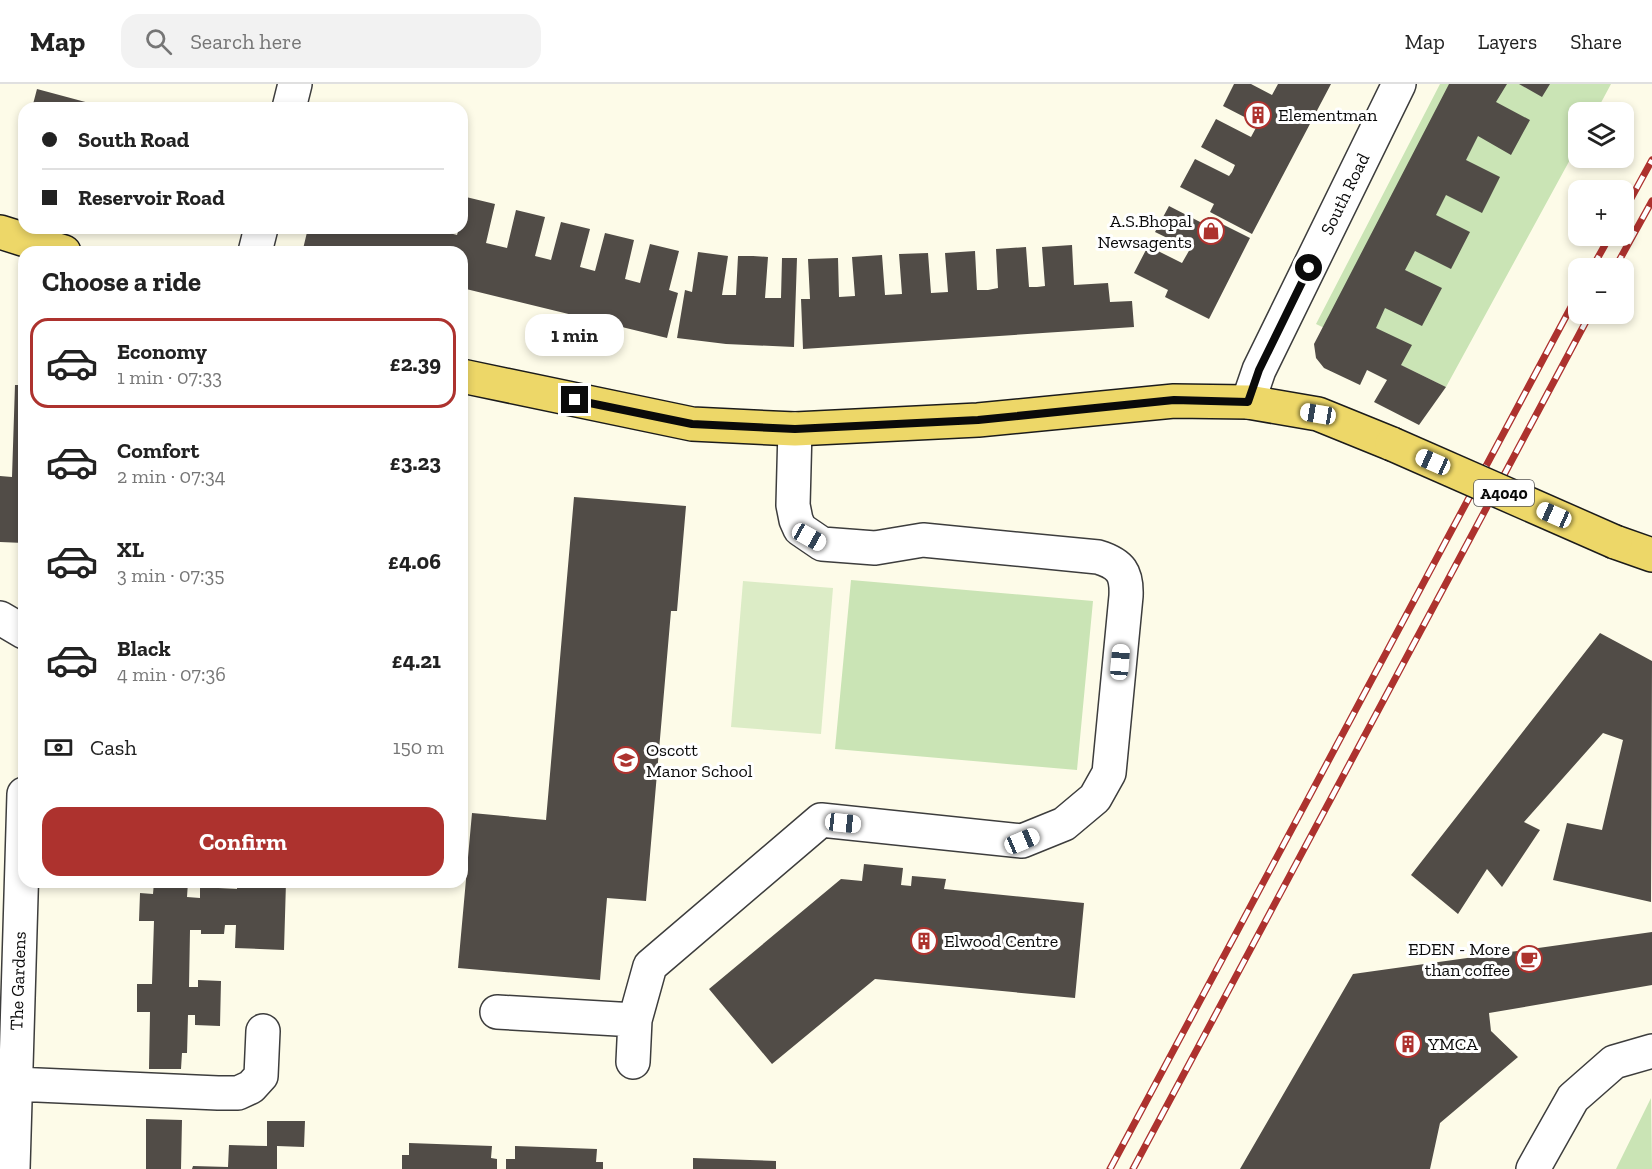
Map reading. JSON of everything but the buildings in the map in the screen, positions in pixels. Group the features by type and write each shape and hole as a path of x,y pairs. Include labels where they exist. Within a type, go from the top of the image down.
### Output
{"main road":[{"path":"0,231 45,246"},
{"name":"A4040","path":"468,377 692,424 795,429 978,420 1174,400 1248,402 1318,414 1615,542 1652,555"}],"street":[{"path":"290,102 295,84"},
{"name":"South Road","path":"1248,402 1259,370 1399,84"},
{"path":"633,1062 634,1020 650,966 821,820 1022,841 1064,824 1095,798 1109,773 1126,596 1125,573 1117,564 1098,557 923,540 875,548 822,544 800,529 796,520 793,505 795,429"},
{"path":"0,618 18,628"},
{"path":"0,802 18,803"},
{"name":"The Gardens","path":"13,1169 10,1080 20,888"},
{"path":"497,1012 634,1020"},
{"path":"10,1080 195,1093 237,1092 251,1087 261,1076 263,1031"},
{"path":"1533,1169 1573,1098 1614,1062 1652,1051"}],"green space":[{"path":"1440,84 1611,84 1601,102 1568,102 1568,163 1446,387 1316,324"},
{"path":"851,580 1093,601 1077,770 835,749"},
{"path":"743,581 833,588 821,734 731,727"},
{"path":"1651,1098 1652,1169 1616,1169"}],"railway":[{"path":"1634,193 1652,160"},
{"path":"1621,258 1652,201"},
{"path":"1598,258 1604,246"},
{"path":"1110,1169 1568,313"},
{"path":"1133,1169 1585,324"}],"place":[{"name":"Elementman","path":"1258,115"},
{"name":"A.S.Bhopal Newsagents","path":"1211,231"},
{"name":"Oscott Manor School","path":"626,760"},
{"name":"Elwood Centre","path":"924,941"},
{"name":"EDEN - More than coffee","path":"1529,959"},
{"name":"YMCA","path":"1408,1044"}],"route":[{"path":"575,400 692,424 795,429 978,420 1174,400 1248,402 1259,370 1309,268"}]}
